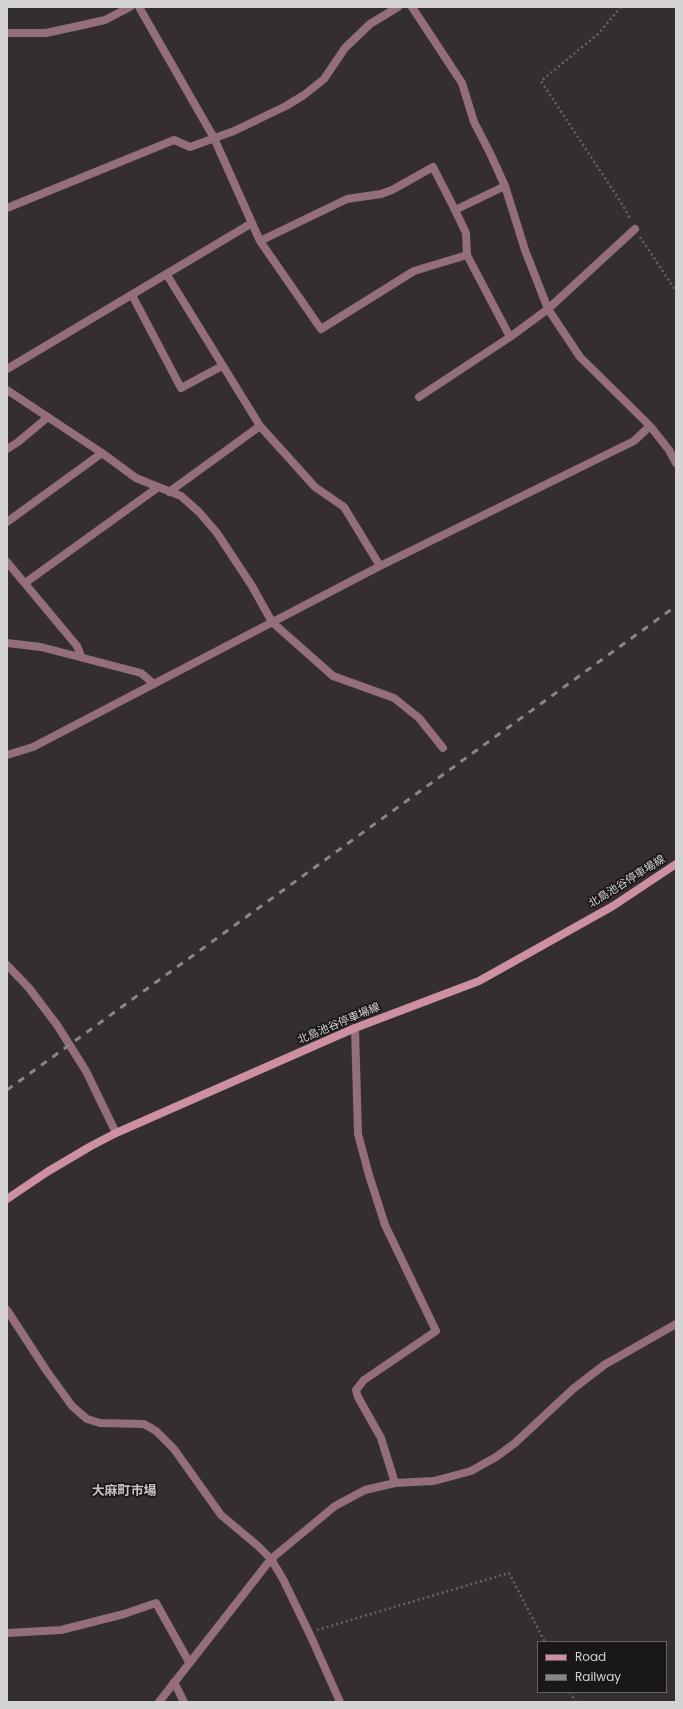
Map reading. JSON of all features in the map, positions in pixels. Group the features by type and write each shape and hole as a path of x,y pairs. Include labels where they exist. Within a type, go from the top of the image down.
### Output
{"main road":[{"name":"北島池谷停車場線","path":"7,1199 66,1161 116,1133 355,1028 479,981 613,906 676,864"}],"street":[{"path":"7,33 46,33 105,20 130,7"},
{"path":"139,7 214,138 260,241 321,329 414,271 467,255"},
{"path":"7,208 174,140 190,147 273,112 304,95 324,79 344,48 370,24 398,7"},
{"path":"412,7 462,83 474,122 505,186 524,250 548,309 580,357 650,426 669,450 676,463"},
{"path":"260,241 348,199 381,194 392,190 433,167 466,234 467,255 510,337"},
{"path":"455,210 505,186"},
{"path":"7,369 252,223"},
{"path":"419,397 510,337 548,309 635,229"},
{"path":"166,275 260,426 315,487 344,507 380,566"},
{"path":"132,295 181,388 222,366"},
{"path":"7,390 102,453 136,478 157,488 180,496 199,512 217,534 252,586 272,622 333,676 394,698 418,718 443,748"},
{"path":"7,449 18,442 48,417"},
{"path":"169,492 260,426"},
{"path":"7,755 33,747 380,566 634,441 650,426"},
{"path":"7,522 102,453"},
{"path":"25,583 157,488"},
{"path":"7,562 77,646 81,656"},
{"path":"7,642 41,647 81,656 141,673 154,684"},
{"path":"7,965 29,988 57,1025 86,1071 116,1133"},
{"path":"355,1028 358,1134 385,1225 436,1331 364,1380 356,1390 358,1397 381,1438 395,1483"},
{"path":"7,1310 46,1370 72,1406 86,1419 100,1423 144,1424 156,1431 174,1449 221,1515 271,1559 283,1579 309,1632 340,1702"},
{"path":"159,1702 271,1559 335,1506 366,1490 395,1483 441,1479 471,1471 496,1457 515,1443 573,1389 604,1365 676,1324"},
{"path":"7,1633 61,1630 124,1614 156,1603 189,1662"},
{"path":"174,1682 184,1702"}],"path":[{"path":"621,7 598,34 541,81 622,204 635,229 674,288 676,288"},
{"path":"309,1632 509,1573 544,1641"},
{"path":"571,1693 576,1702"}],"railway":[{"path":"7,1090 676,606"}],"district":[{"name":"大麻町市場","path":"124,1492"}]}
